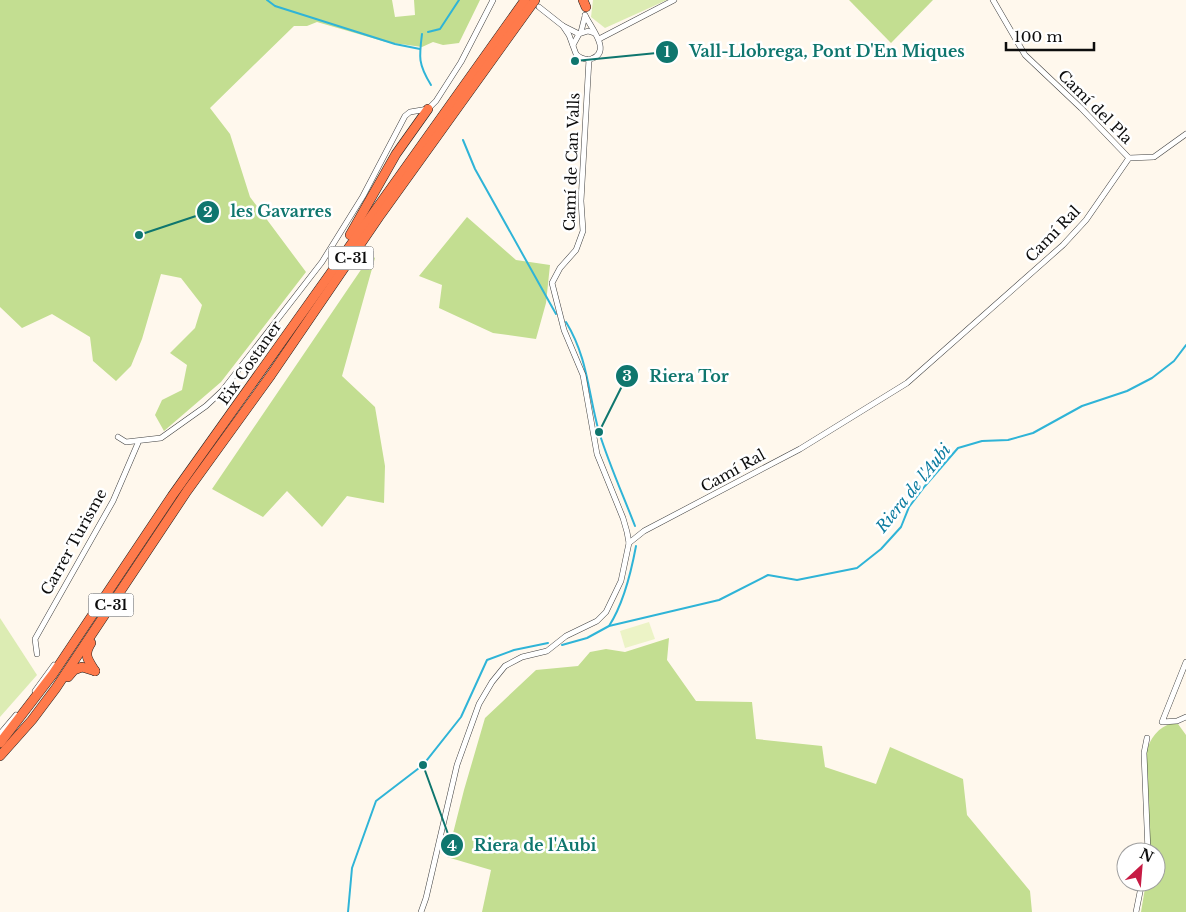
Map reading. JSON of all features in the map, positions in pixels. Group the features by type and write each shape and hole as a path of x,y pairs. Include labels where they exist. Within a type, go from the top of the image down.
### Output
{"highway":[{"name":"Eix Costaner","path":"0,742 53,674 172,496 525,0"},
{"name":"C-31","path":"0,756 56,688 142,557 486,67 538,2"},
{"path":"313,297 317,285 349,237 396,154 428,109"},
{"path":"54,665 120,564 172,496"},
{"path":"16,738 36,722 74,670 82,667 95,671 87,660 87,649 133,579 142,557"}],"street":[{"path":"118,437 126,442 138,443 161,438 206,406 222,391 278,316 322,262 363,196 405,116 410,112 428,109 461,62 493,0"},
{"path":"599,39 674,0"},
{"name":"Camí del Pla","path":"993,0 1025,55 1081,108 1129,158"},
{"path":"538,2 563,26 578,56 589,59 599,53 601,46 599,39 594,33 585,5"},
{"path":"573,45 580,33 585,5"},
{"path":"563,26 580,33 594,33"},
{"name":"Camí de Can Valls","path":"589,59 581,200 583,231 576,250 560,268 552,283 564,330 583,375 597,454 623,518 629,543"},
{"path":"410,112 418,117 419,122"},
{"path":"1129,158 1154,157 1186,134"},
{"name":"Camí Ral","path":"629,543 644,531 807,444 907,383 1063,245 1086,220 1129,158"},
{"name":"Carrer Turisme","path":"37,654 35,639 104,519 138,443"},
{"path":"421,912 426,898 455,774 479,704 505,666 522,657 547,651 566,636 596,621 606,612 621,581 629,543"},
{"path":"1186,662 1162,722 1177,721 1186,717"},
{"path":"0,734 54,665"},
{"path":"1147,738 1144,753 1147,785 1148,842"},
{"path":"1136,912 1140,892"}],"green space":[{"path":"0,0 392,0 395,17 415,15 414,0 480,0 459,43 443,45 433,42 422,47 386,42 317,22 307,26 294,26 210,108 230,134 250,197 306,272 221,382 164,431 155,415 162,400 182,390 187,365 170,353 195,328 202,305 181,278 161,274 142,339 131,366 116,381 93,361 90,337 52,314 22,328 0,307"},
{"path":"593,0 667,0 605,28 591,17"},
{"path":"849,0 933,0 891,43"},
{"path":"467,217 516,260 550,265 546,303 536,339 493,333 439,308 442,285 419,276"},
{"path":"371,255 375,258 342,376 375,407 385,466 384,503 347,496 322,527 287,491 263,517 212,489"},
{"path":"0,618 37,675 0,717"},
{"path":"649,622 655,639 625,648 620,631"},
{"path":"669,638 667,660 696,701 752,702 756,739 822,746 825,767 876,784 890,747 963,779 967,815 1030,891 1032,912 482,912 491,870 447,857 485,718 536,670 578,666 590,652 606,649 625,652"},
{"path":"1178,724 1186,735 1186,912 1141,912 1144,892 1166,892 1166,842 1149,842 1146,753 1155,734 1168,725"}],"waterway":[{"path":"267,0 275,6 395,44 420,49"},
{"path":"428,32 440,29 459,0"},
{"path":"422,34 420,60 431,85"},
{"path":"463,140 475,169 556,314"},
{"path":"566,322 583,362 595,418 603,444 635,526"},
{"name":"Riera de l'Aubi","path":"562,645 587,638 609,626 719,600 768,575 797,580 857,568 881,549 901,527 909,507 958,448 982,441 1008,440 1033,433 1082,406 1127,391 1152,378 1174,361 1186,345"},
{"path":"609,626 623,598 636,546"},
{"name":"Riera de l'Aubi","path":"348,912 352,868 376,801 423,765 461,717 487,660 514,650 548,643"}],"place":[{"name":"Vall-Llobrega, Pont D'En Miques","path":"575,61"},
{"name":"les Gavarres","path":"139,235"},
{"name":"Riera Tor","path":"599,432"},
{"name":"Riera de l'Aubi","path":"423,765"}]}
